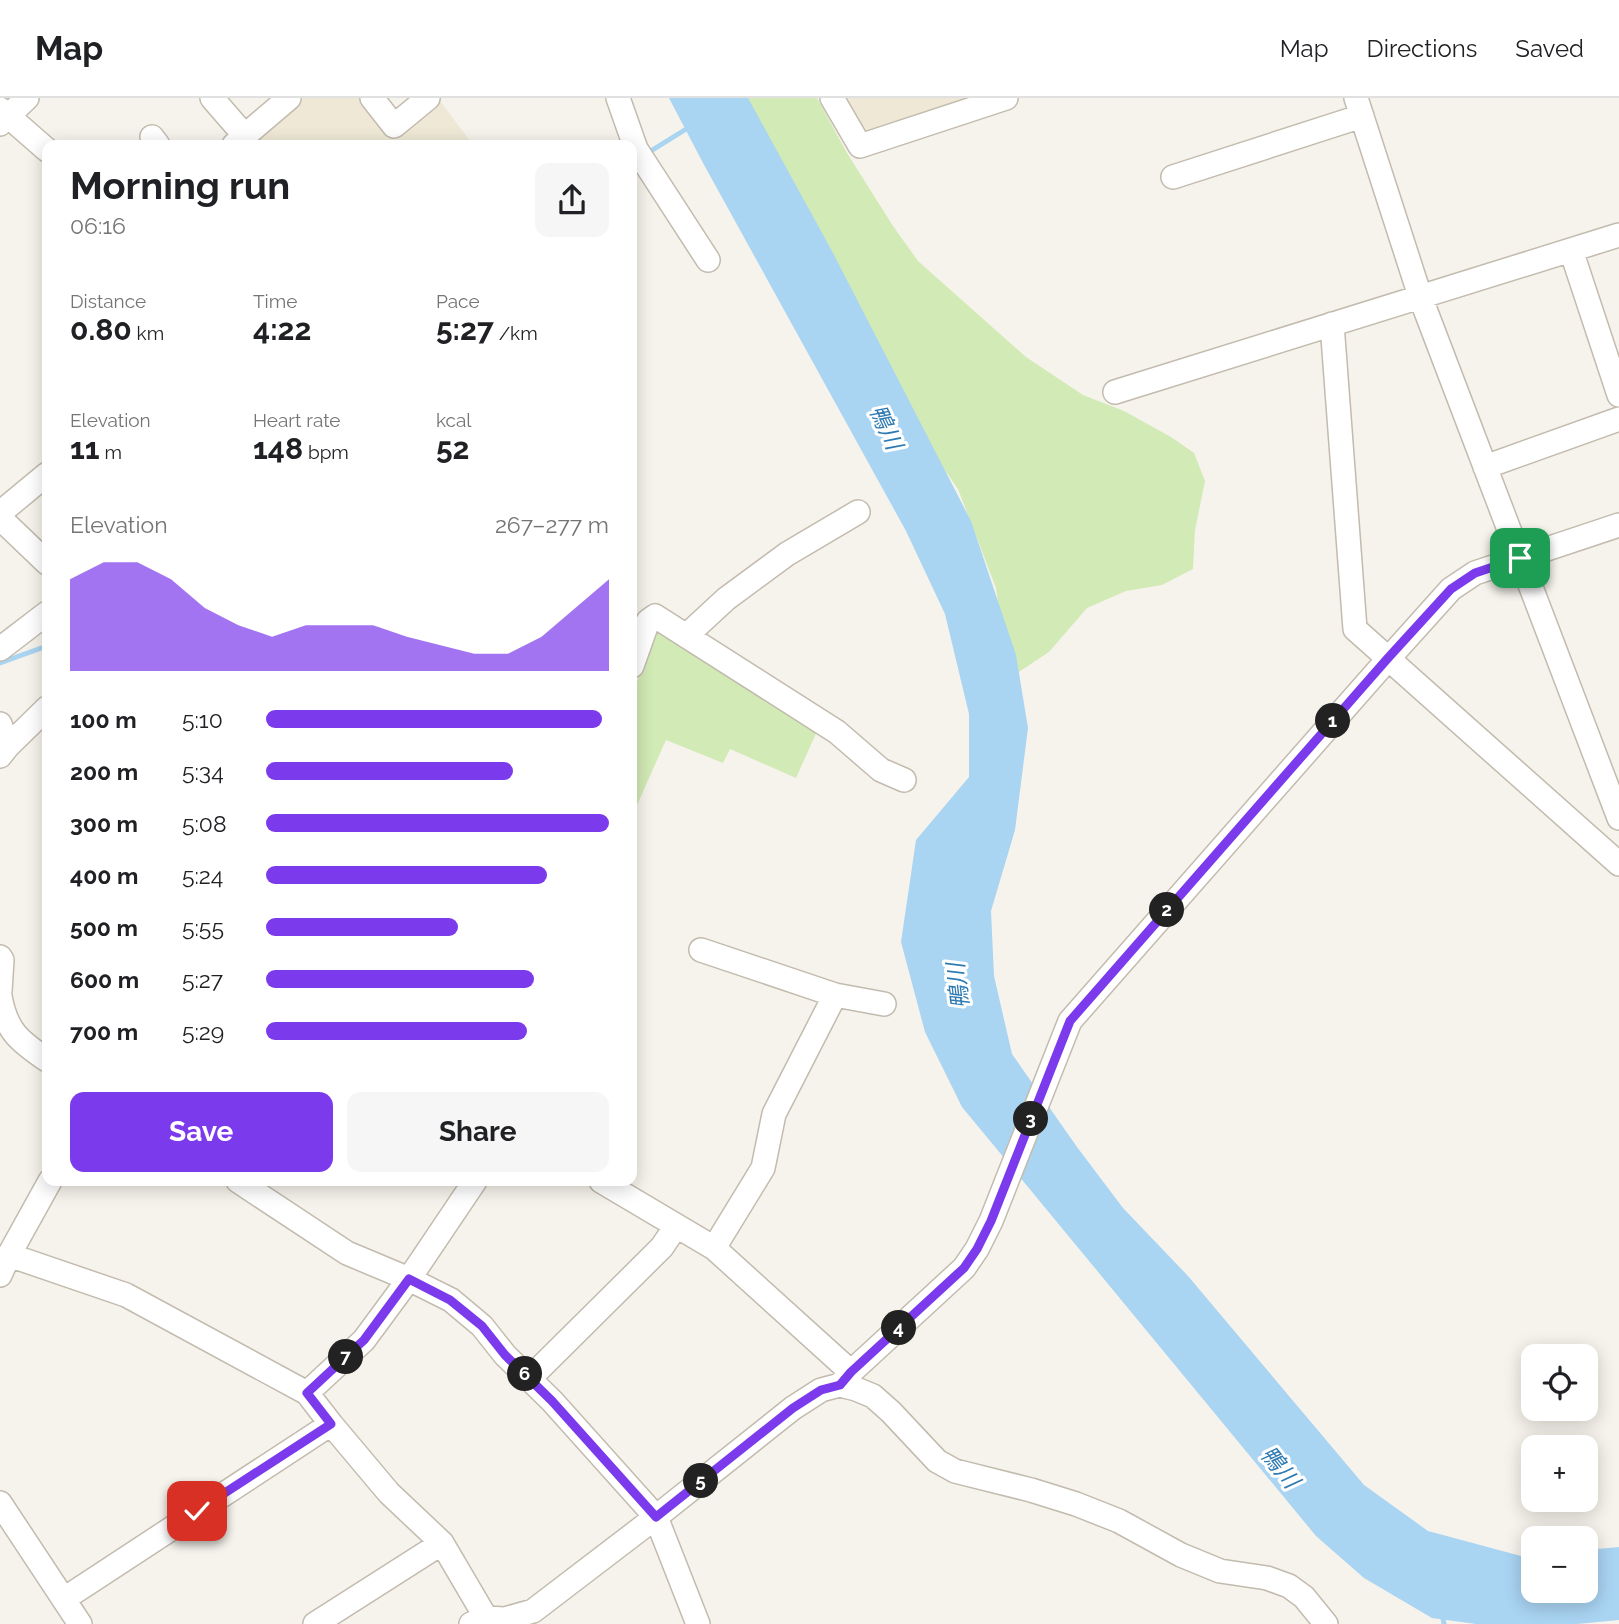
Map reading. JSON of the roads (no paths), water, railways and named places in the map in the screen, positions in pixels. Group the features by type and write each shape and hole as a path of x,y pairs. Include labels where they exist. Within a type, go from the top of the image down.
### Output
{"street":[{"path":"27,98 3,116 42,146"},
{"path":"212,98 239,140"},
{"path":"241,140 289,98"},
{"path":"372,98 394,125 428,98"},
{"path":"618,98 633,140"},
{"path":"832,98 860,146 1006,98"},
{"path":"1173,177 1359,107 1420,296 1619,818"},
{"path":"637,151 708,260"},
{"path":"1115,392 1619,235"},
{"path":"1571,250 1619,395"},
{"path":"1332,324 1355,629 1616,852"},
{"path":"1485,467 1619,419"},
{"path":"0,513 42,478"},
{"path":"686,636 726,599 787,554 858,512"},
{"path":"0,518 42,558"},
{"path":"47,1186 5,1265 126,1294 307,1393 388,1493 442,1543 478,1621 505,1619 533,1611 793,1408 845,1378 964,1268 977,1249 996,1208 1070,1021 1451,589 1475,573 1619,525"},
{"path":"0,649 42,616"},
{"path":"637,652 648,621 655,616 837,732 881,770 904,780"},
{"path":"3,742 42,712"},
{"path":"701,950 835,995 884,1004"},
{"path":"0,957 1,1005 14,1033 28,1048 42,1057"},
{"path":"714,1248 763,1168 774,1114 835,995"},
{"path":"246,1186 347,1253 450,1300 482,1326 505,1355 552,1401 656,1517 698,1624"},
{"path":"307,1393 364,1340 472,1186"},
{"path":"609,1186 714,1248 856,1389 873,1396 937,1461 955,1471 1076,1504 1119,1521 1181,1555 1220,1571 1267,1578 1289,1586 1304,1597 1326,1624"},
{"path":"529,1378 662,1247 676,1226"},
{"path":"64,1599 331,1424"},
{"path":"0,1503 80,1624"},
{"path":"315,1624 442,1543"}],"water":[{"name":"鴨川","path":"669,98 748,98 833,253 971,521 1016,655 1028,728 1015,830 991,911 994,976 1012,1054 1123,1208 1188,1276 1364,1485 1428,1531 1521,1556 1521,1603 1598,1603 1598,1549 1619,1547 1619,1620 1577,1624 1476,1624 1432,1618 1364,1578 1316,1536 962,1107 925,1032 901,942 916,840 969,777 969,714 945,614 906,531"}],"waterway":[{"path":"646,154 691,126"},
{"path":"0,663 42,648"},
{"path":"1442,1613 1444,1624"}]}
